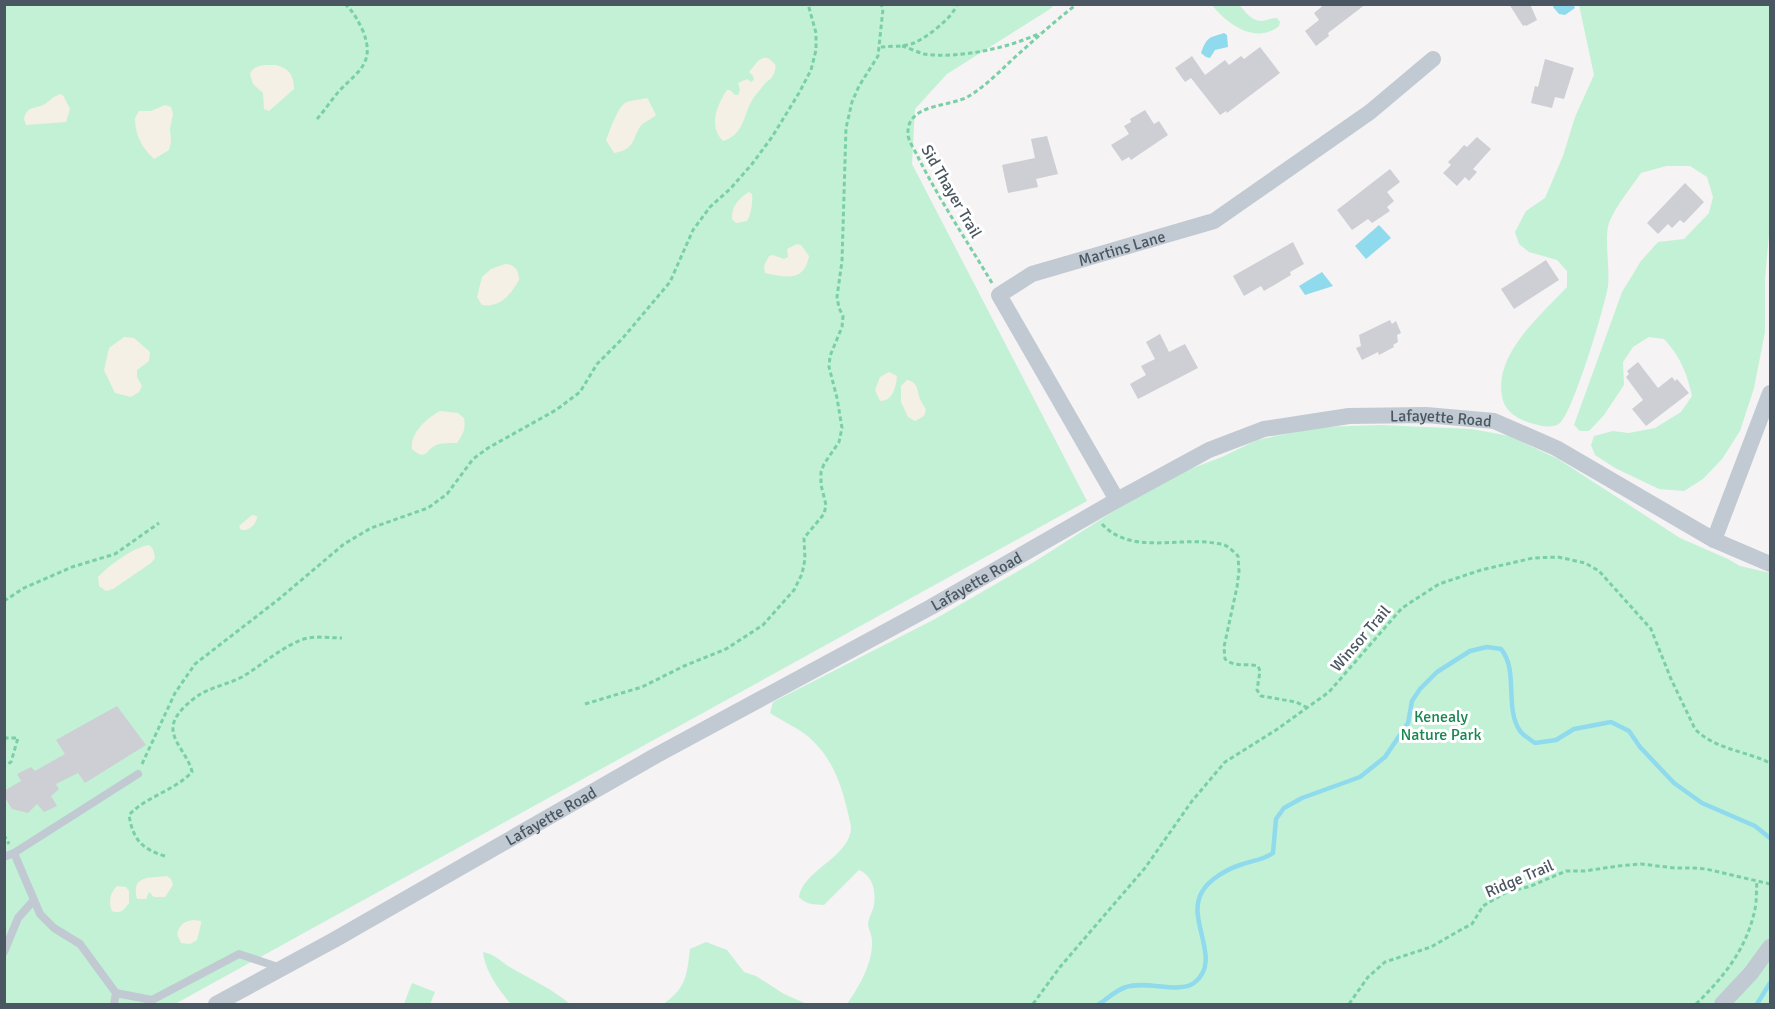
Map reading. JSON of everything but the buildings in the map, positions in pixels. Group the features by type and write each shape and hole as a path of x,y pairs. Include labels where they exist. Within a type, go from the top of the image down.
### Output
{"street":[{"name":"Martins Lane","path":"999,295 1032,274 1214,221 1370,112 1433,59"},
{"path":"999,295 1117,500"},
{"path":"1714,540 1770,393"},
{"name":"Lafayette Road","path":"216,1005 628,771 931,607 1117,500 1209,450 1264,429 1349,416 1426,415 1494,421 1546,443 1714,540 1770,564"},
{"path":"1722,1005 1751,973 1770,947"}],"lane":[{"path":"4,857 14,853 138,774"},
{"path":"14,853 40,914 54,928 80,944 116,993 152,1000 239,954 281,968"},
{"path":"4,952 18,918 34,900"},
{"path":"114,1005 116,993"}],"path":[{"path":"317,119 338,92 365,66 368,53 366,39 351,10 345,4"},
{"path":"138,774 176,693 195,664 279,599 344,544 371,528 428,508 447,494 473,459 556,410 580,392 597,364 629,331 670,282 693,230 710,207 752,164 799,93 811,70 816,50 816,33 808,4"},
{"path":"585,704 642,687 684,666 726,649 763,625 794,590 802,574 805,559 804,537 824,514 826,505 820,472 839,442 842,428 832,382 830,356 842,327 843,316 837,297 842,261 846,128 852,102 881,47 883,9 881,4"},
{"path":"881,47 914,43 951,16 957,4"},
{"name":"Sid Thayer Trail","path":"999,295 942,201 907,134 910,121 937,104 954,103 989,83 1043,32 1077,4"},
{"path":"902,46 924,54 973,52 1021,42 1043,32"},
{"path":"1093,514 1107,530 1129,540 1153,543 1206,542 1226,546 1238,556 1239,571 1224,647 1225,659 1239,665 1258,666 1260,670 1257,690 1261,696 1296,702 1308,708"},
{"path":"4,601 24,588 72,567 115,554 159,523"},
{"name":"Winsor Trail","path":"1033,1005 1060,967 1145,868 1181,816 1225,762 1329,692 1402,608 1439,584 1480,570 1533,558 1558,557 1585,562 1599,571 1651,629 1671,679 1695,729 1714,743 1756,756 1770,763"},
{"path":"165,856 143,846 134,834 129,815 136,807 183,781 192,772 190,763 173,732 174,720 199,695 241,677 301,640 312,637 342,638"},
{"path":"4,738 18,738 11,762 4,766"},
{"name":"Ridge Trail","path":"1349,1005 1368,977 1385,962 1431,947 1472,924 1483,906 1499,896 1566,871 1641,864 1706,869 1770,884"},
{"path":"1696,1005 1735,961 1755,908 1757,881"}],"green space":[{"path":"5,5 1054,5 947,74 915,109 912,164 1087,501 175,1004 5,1004"},
{"path":"1212,5 1239,5 1257,21 1277,18 1280,22 1279,26 1261,33 1242,30"},
{"path":"1579,5 1770,5 1770,223 1765,279 1765,332 1754,388 1740,431 1722,459 1703,479 1684,491 1659,489 1615,468 1595,455 1591,445 1594,436 1613,431 1629,433 1655,428 1681,412 1692,396 1682,365 1664,339 1649,337 1633,347 1623,362 1624,385 1604,415 1589,431 1580,431 1574,425 1622,292 1641,261 1658,242 1684,239 1709,213 1713,197 1707,177 1690,166 1666,166 1641,173 1612,216 1607,236 1608,286 1606,297 1573,400 1560,423 1547,426 1523,420 1513,415 1503,402 1501,380 1512,350 1533,323 1567,287 1567,271 1557,260 1529,252 1519,244 1515,232 1526,211 1545,198 1563,156 1575,117 1594,75"},
{"name":"Kenealy Nature Park","path":"1380,425 1472,429 1509,436 1558,459 1680,538 1740,566 1770,573 1770,1004 847,1004 870,958 872,941 868,923 874,905 874,889 868,876 859,870 824,905 807,903 799,897 802,887 809,878 844,846 851,826 842,792 828,760 809,737 770,713 773,702 935,619 1034,562 1136,497 1185,471 1257,440 1320,427"},
{"path":"706,942 727,950 744,972 756,976 784,994 807,1004 663,1004 676,993 684,981 690,949"},
{"path":"483,952 548,988 570,1004 511,1004 490,973"},
{"path":"412,983 435,992 430,1004 404,1004"}],"sand":[{"path":"763,58 768,58 775,64 774,74 753,99 739,130 735,135 723,141 718,135 715,122 720,102 727,90 738,95 740,90 738,83 747,79 751,82 754,80 749,72"},
{"path":"275,65 289,72 294,89 269,111 264,109 263,93 253,84 250,74 257,67"},
{"path":"61,94 70,109 66,122 26,125 24,119 29,110"},
{"path":"646,98 656,115 641,125 629,147 614,153 606,140 617,113 627,102"},
{"path":"165,105 171,107 173,114 170,129 171,142 169,150 154,159 140,141 135,118 139,111 151,111"},
{"path":"749,192 752,194 751,212 747,221 736,223 732,219 734,207"},
{"path":"797,244 801,245 809,256 803,271 793,276 765,273 764,266 769,256 784,259 788,257 787,249"},
{"path":"505,264 516,269 519,280 509,295 500,302 482,305 477,297 482,277 491,269"},
{"path":"124,337 134,338 150,352 149,361 137,370 137,377 142,386 139,392 131,397 115,393 104,370 109,348"},
{"path":"889,372 897,376 895,389 888,399 880,401 875,390 880,377"},
{"path":"907,380 916,385 926,410 924,416 915,421 908,417 901,402 901,386"},
{"path":"440,411 458,413 464,418 461,437 457,443 436,445 426,454 421,455 412,449 414,437 425,422"},
{"path":"252,515 257,516 254,524 250,528 241,530 239,526"},
{"path":"149,545 153,549 155,558 151,563 113,589 106,591 99,586 98,577 109,567 129,553"},
{"path":"167,876 173,885 165,897 154,897 149,892 146,899 137,899 136,891 139,882 143,879"},
{"path":"117,886 126,887 129,891 129,903 118,912 112,911 110,901"},
{"path":"201,921 197,940 190,944 181,943 177,934 180,928 185,922"}],"water":[{"path":"1573,4 1575,8 1565,15 1559,14 1553,7 1554,5"},
{"path":"1224,33 1227,35 1228,47 1215,50 1210,58 1201,53 1208,39"},
{"path":"1379,225 1391,238 1366,259 1355,246"},
{"path":"1322,272 1333,286 1305,295 1299,286"}],"waterway":[{"path":"1099,1004 1115,992 1134,985 1180,987 1194,983 1202,974 1206,963 1198,915 1198,903 1205,887 1226,871 1273,853 1276,819 1284,808 1302,798 1360,777 1385,757 1408,723 1412,701 1420,689 1437,672 1470,651 1487,647 1501,649 1511,678 1515,721 1520,731 1535,743 1556,740 1574,729 1611,722 1629,731 1640,747 1674,783 1702,803 1755,826 1770,838"},
{"path":"1757,1004 1770,983"}]}
